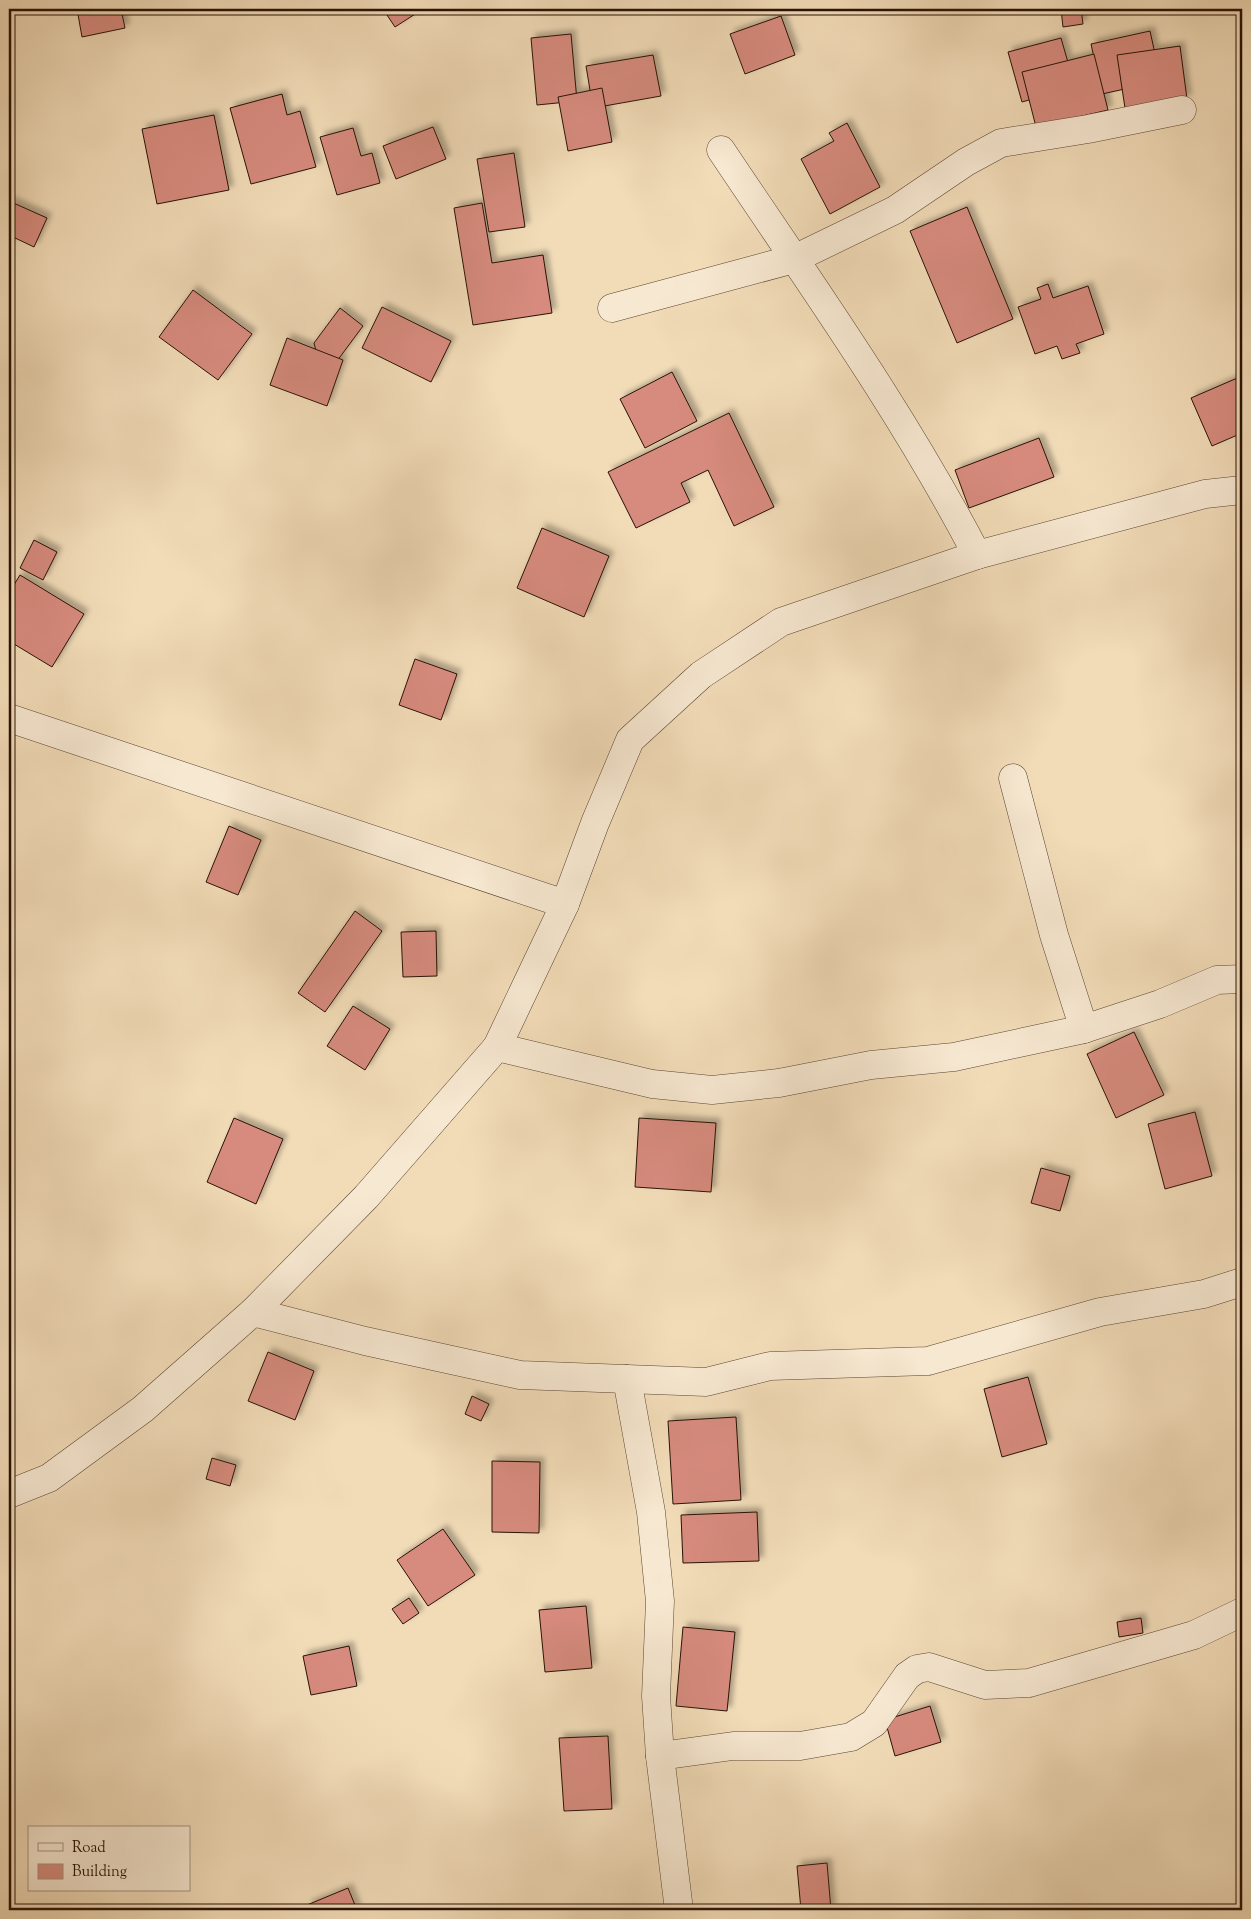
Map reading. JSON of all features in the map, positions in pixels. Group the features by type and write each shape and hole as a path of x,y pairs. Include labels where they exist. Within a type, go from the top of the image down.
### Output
{"street":[{"path":"612,308 794,259 895,210 966,162 1001,143 1088,129 1182,110"},
{"path":"721,150 903,423 946,495 977,555"},
{"path":"9,1494 50,1478 143,1409 253,1312 366,1197 497,1047 565,904 595,823 630,740 701,675 781,622 977,555 1205,494 1242,490"},
{"path":"9,718 565,904"},
{"path":"1013,778 1054,934 1084,1030"},
{"path":"497,1047 652,1084 712,1090 779,1083 871,1065 954,1056 1084,1030 1160,1004 1217,980 1242,979"},
{"path":"253,1312 365,1341 520,1375 706,1382 770,1366 928,1361 1100,1312 1204,1294 1242,1282"},
{"path":"627,1379 651,1512 660,1602 656,1696 660,1756 679,1910"},
{"path":"660,1756 733,1746 800,1746 851,1737 863,1732 874,1723 907,1676 917,1669 929,1667 985,1685 1029,1683 1194,1635 1242,1612"}],"building":[{"path":"77,9 121,9 125,28 82,37"},
{"path":"383,9 423,9 395,27"},
{"path":"1061,9 1081,9 1083,24 1063,27"},
{"path":"781,16 795,55 745,74 730,34"},
{"path":"1150,31 1161,81 1102,94 1091,44"},
{"path":"571,34 577,101 537,105 531,38"},
{"path":"1061,38 1075,87 1022,102 1008,52"},
{"path":"1180,46 1187,99 1125,108 1117,55"},
{"path":"1094,54 1108,110 1036,127 1022,72"},
{"path":"653,55 661,96 593,108 586,66"},
{"path":"602,88 612,142 568,151 558,97"},
{"path":"282,94 287,115 300,111 316,167 251,184 230,108"},
{"path":"214,115 229,190 157,204 142,129"},
{"path":"847,123 880,187 830,214 801,159 834,141 829,133"},
{"path":"433,127 446,159 396,179 383,146"},
{"path":"353,128 361,156 372,153 380,183 337,195 320,137"},
{"path":"514,153 525,227 489,232 477,159"},
{"path":"9,201 47,218 34,247 13,237 9,247"},
{"path":"482,203 492,263 543,255 552,313 473,325 454,208"},
{"path":"967,207 1013,319 957,343 910,231"},
{"path":"1048,284 1053,298 1088,286 1104,334 1076,344 1080,353 1062,359 1057,346 1035,354 1018,307 1041,299 1037,288"},
{"path":"193,290 252,334 218,380 159,337"},
{"path":"382,307 451,341 431,382 362,348"},
{"path":"340,308 363,326 337,361 316,351 314,343"},
{"path":"287,338 343,360 327,406 270,385"},
{"path":"672,372 697,421 645,448 620,399"},
{"path":"1242,376 1242,433 1212,446 1191,398"},
{"path":"729,413 774,507 734,526 708,470 681,483 690,502 636,528 608,472"},
{"path":"1039,438 1054,477 969,508 955,470"},
{"path":"542,528 609,556 584,617 517,588"},
{"path":"34,540 57,552 43,580 20,568"},
{"path":"20,575 84,614 52,667 9,641 9,593"},
{"path":"415,659 457,674 441,720 399,705"},
{"path":"229,826 261,840 238,895 206,882"},
{"path":"355,911 382,931 325,1012 298,993"},
{"path":"436,931 437,976 403,977 401,932"},
{"path":"353,1006 390,1029 365,1070 327,1046"},
{"path":"1134,1032 1164,1095 1116,1118 1087,1054"},
{"path":"1195,1112 1212,1176 1165,1189 1148,1124"},
{"path":"234,1118 283,1139 256,1204 207,1182"},
{"path":"639,1118 716,1123 711,1192 635,1187"},
{"path":"1041,1168 1070,1176 1060,1211 1031,1203"},
{"path":"268,1352 314,1371 295,1420 248,1401"},
{"path":"1028,1377 1047,1444 1002,1457 984,1389"},
{"path":"472,1396 489,1404 481,1421 465,1414"},
{"path":"736,1417 741,1500 673,1504 668,1421"},
{"path":"212,1458 236,1465 230,1486 206,1479"},
{"path":"492,1461 540,1462 539,1533 492,1532"},
{"path":"757,1512 759,1561 683,1563 681,1515"},
{"path":"443,1529 475,1575 428,1606 397,1560"},
{"path":"409,1598 419,1613 403,1624 392,1609"},
{"path":"586,1606 592,1668 545,1672 539,1610"},
{"path":"1141,1618 1143,1633 1119,1637 1117,1622"},
{"path":"683,1627 735,1632 727,1711 676,1706"},
{"path":"349,1646 357,1686 311,1695 303,1656"},
{"path":"930,1706 941,1742 895,1756 885,1720"},
{"path":"608,1736 612,1809 564,1811 559,1738"},
{"path":"827,1863 831,1910 801,1910 797,1866"},
{"path":"348,1888 357,1910 310,1910 307,1905"}]}
